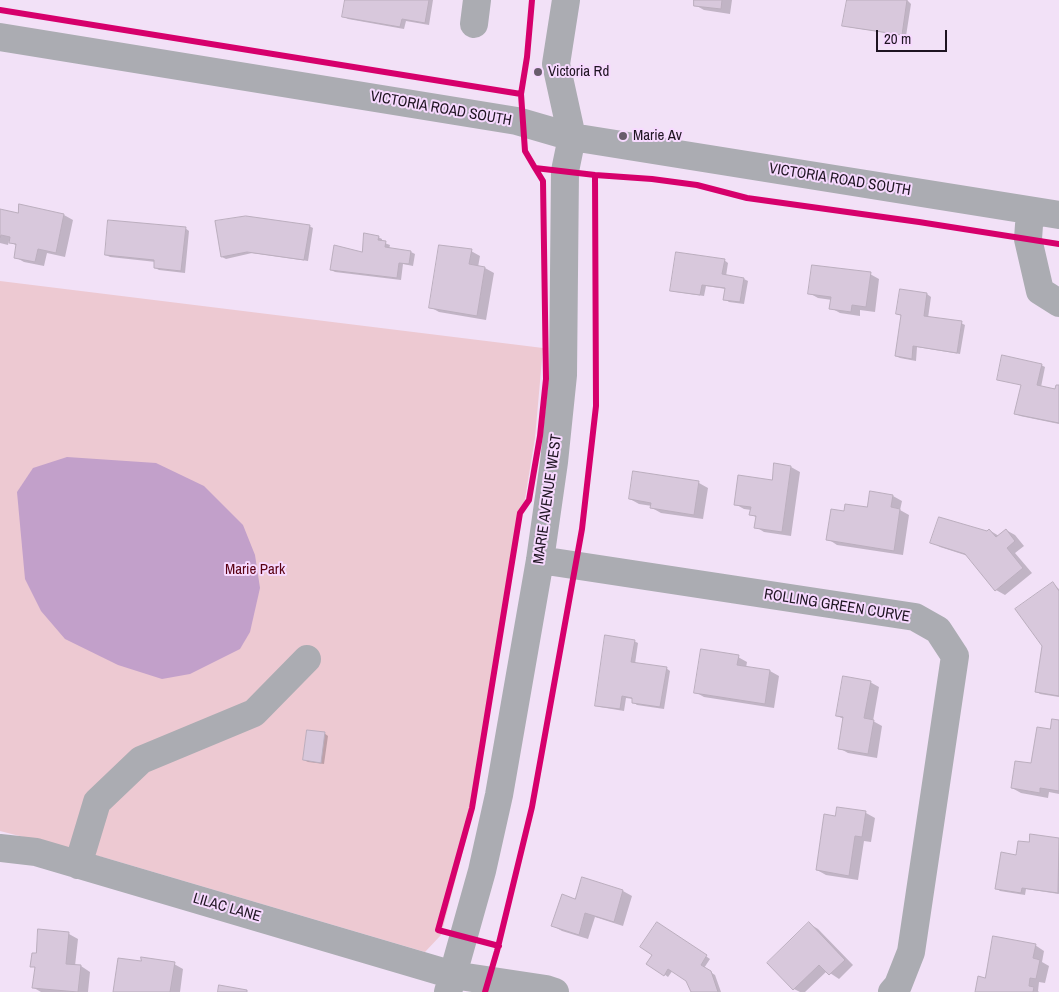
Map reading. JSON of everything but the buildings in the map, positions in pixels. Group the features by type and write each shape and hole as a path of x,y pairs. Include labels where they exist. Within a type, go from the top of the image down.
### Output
{"street":[{"name":"MARIE AVENUE WEST","path":"450,983 482,871 498,795 540,560 554,462 563,375 565,171 572,137 556,64 566,0"},
{"name":"VICTORIA ROAD SOUTH","path":"0,37 517,121 572,137 1059,216"},
{"path":"1030,211 1028,239 1040,292 1059,303"},
{"name":"ROLLING GREEN CURVE","path":"540,560 915,617 938,630 955,656 911,952 898,986 892,992"},
{"path":"78,865 97,802 141,760 254,713 307,659"},
{"name":"LILAC LANE","path":"0,848 36,852 450,983 546,989 555,992"}],"green space":[{"name":"Marie Park","path":"0,281 543,348 535,438 474,809 441,935 425,952 106,858 0,831"}],"shaded area":[{"path":"67,457 156,463 204,486 243,525 255,555 260,588 250,632 240,649 190,674 162,679 118,665 65,639 41,611 25,579 17,492 33,468"}],"cycle path":[{"path":"532,0 527,57 521,94 525,151 535,168 697,185 747,198 1059,244"},
{"path":"0,10 521,94"},
{"path":"499,946 438,930 472,808 520,513 529,500 540,436 546,379 543,181 535,168"},
{"path":"485,992 497,951 532,807 582,529 596,406 595,175"}],"place":[{"name":"Victoria Rd","path":"538,72"},
{"name":"Marie Av","path":"623,136"}]}
